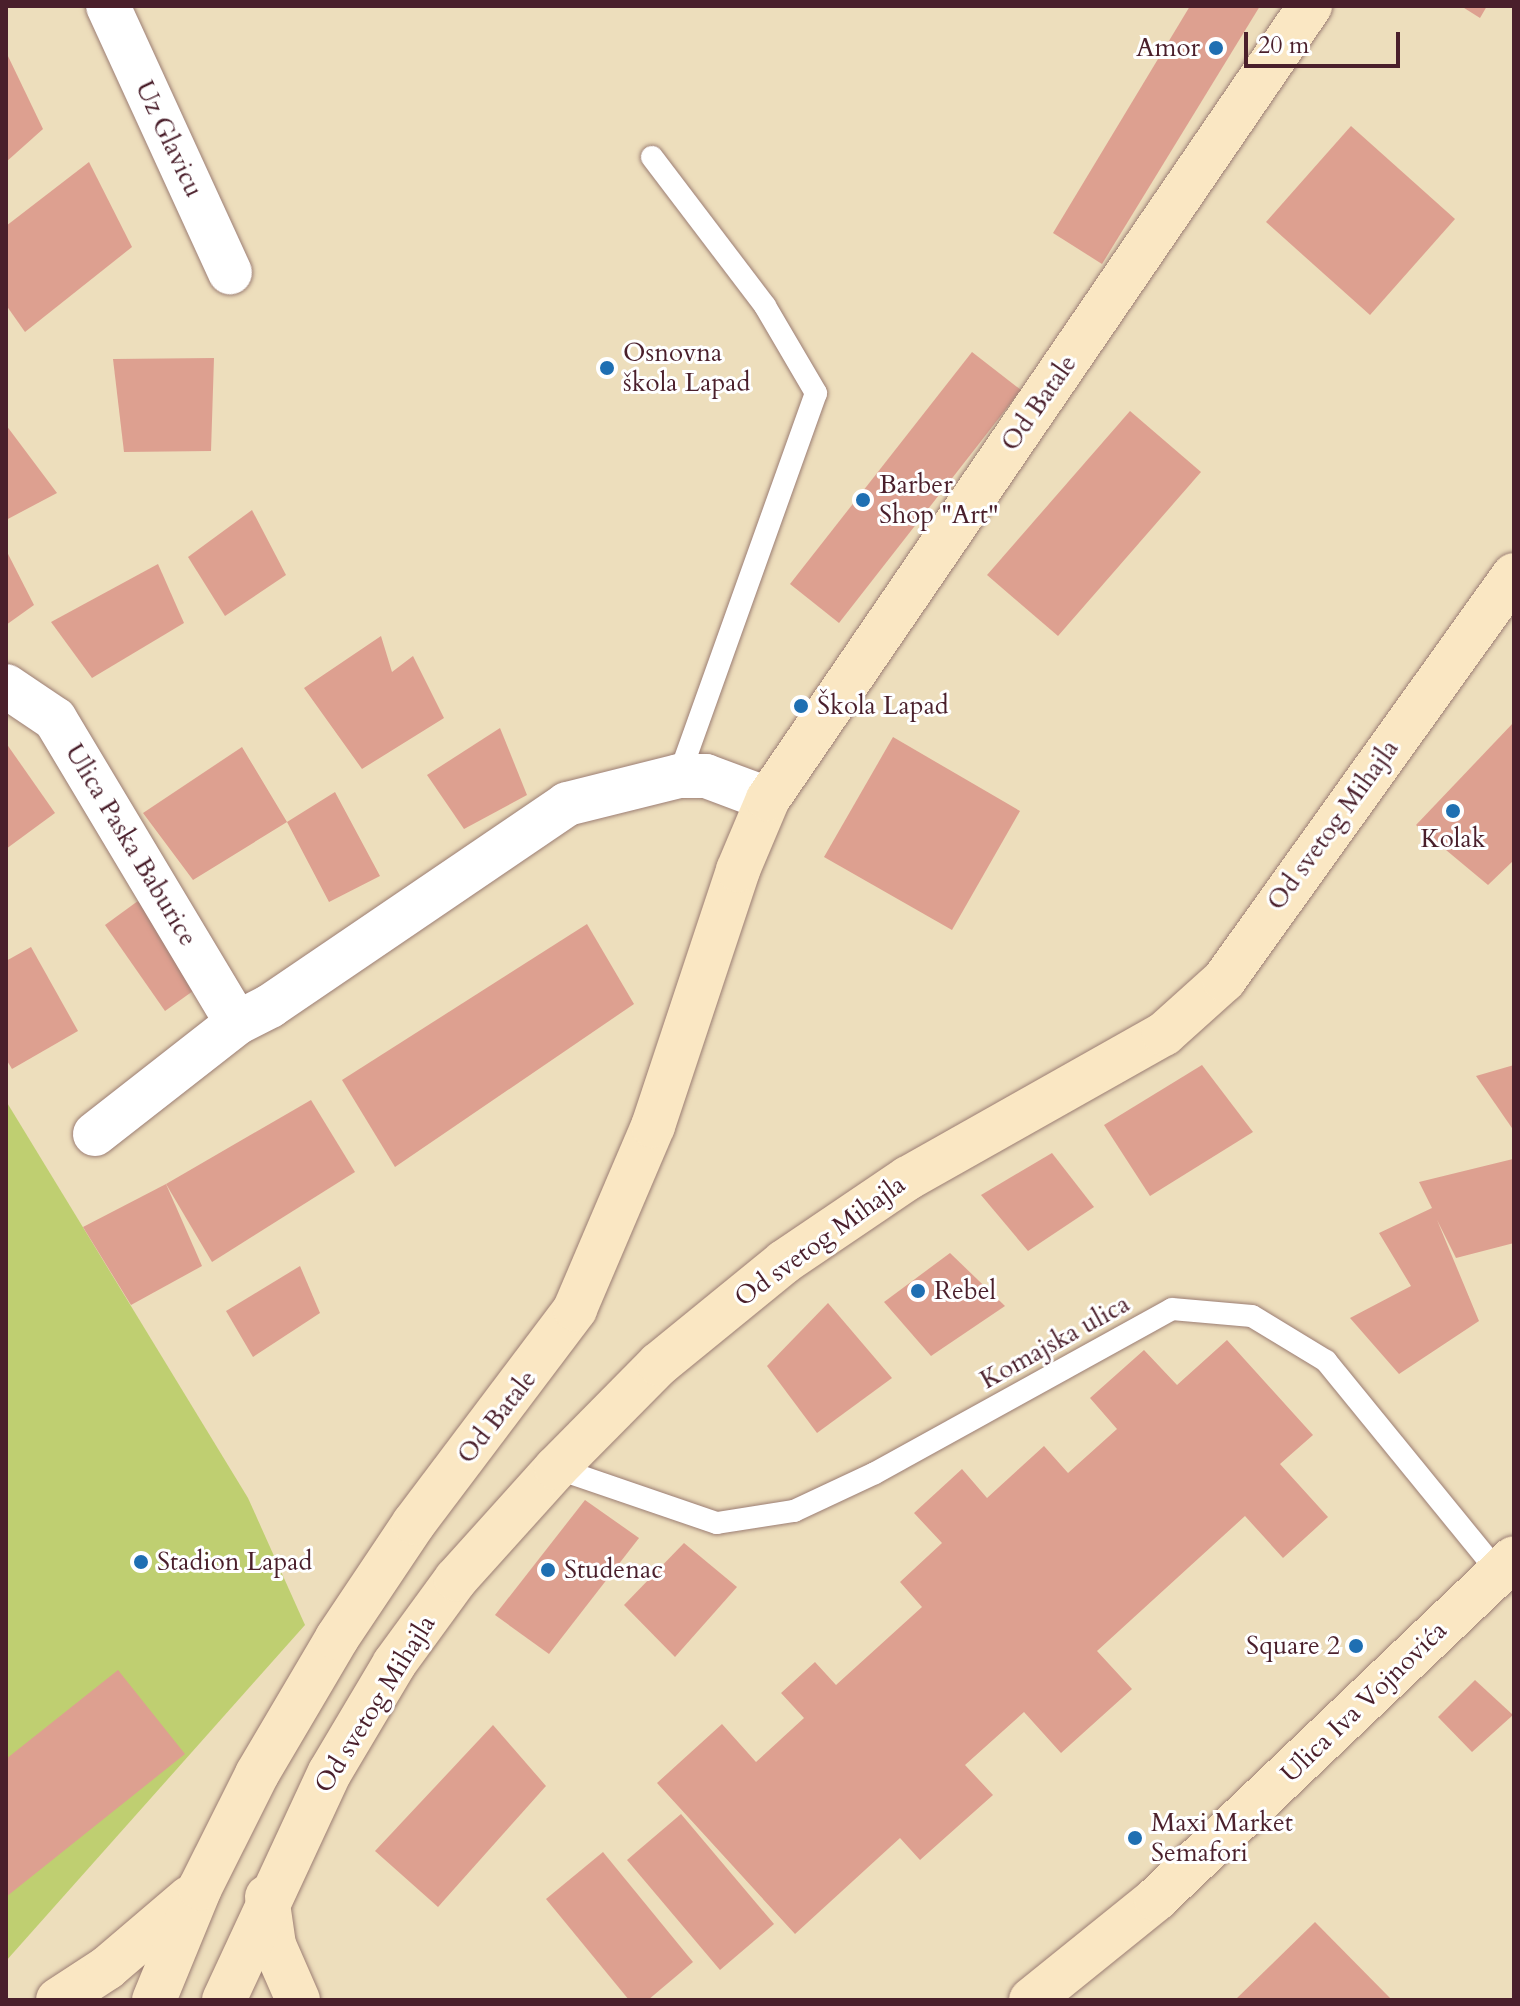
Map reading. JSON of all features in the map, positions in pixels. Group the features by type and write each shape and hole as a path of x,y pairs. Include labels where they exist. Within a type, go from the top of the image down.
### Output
{"main road":[{"name":"Od Batale","path":"154,2000 200,1888 257,1774 337,1638 414,1523 575,1309 653,1126 738,870 768,799 1310,6"},
{"name":"Od svetog Mihajla","path":"224,2000 267,1897 330,1772 394,1664 456,1579 556,1468 659,1364 784,1262 908,1178 1164,1034 1224,980 1514,575"},
{"name":"Ulica Iva Vojnovića","path":"1031,2000 1156,1899 1506,1566"},
{"path":"58,2000 107,1968 200,1888"},
{"path":"267,1897 274,1945 298,2000"}],"street":[{"name":"Uz Glavicu","path":"108,6 230,272"},
{"name":"Ulica Paska Baburice","path":"6,686 55,719 237,1023"},
{"path":"95,1134 237,1023 270,1006 567,804 679,776 706,776 768,799"}],"lane":[{"path":"652,157 765,306 816,393 679,776"},
{"name":"Komajska ulica","path":"556,1468 717,1523 794,1511 875,1473 1172,1309 1252,1316 1326,1361 1506,1566"}],"green space":[{"name":"Stadion Lapad","path":"6,1101 248,1498 305,1625 6,1961"}],"building":[{"path":"1190,6 1260,6 1102,264 1053,233"},
{"path":"1461,6 1487,6 1480,18"},
{"path":"6,52 43,129 6,162"},
{"path":"1351,126 1455,219 1370,315 1266,222"},
{"path":"89,162 132,247 25,332 6,305 6,226"},
{"path":"972,352 1021,390 839,623 790,584"},
{"path":"214,358 211,451 124,452 113,359"},
{"path":"1130,411 1201,472 1058,636 987,575"},
{"path":"6,425 57,493 6,520"},
{"path":"252,510 286,575 225,616 188,557"},
{"path":"6,550 34,605 6,625"},
{"path":"158,564 184,623 92,678 51,622"},
{"path":"381,636 392,672 413,656 444,718 362,769 304,688"},
{"path":"1514,722 1514,860 1488,885 1416,825"},
{"path":"500,728 527,795 464,829 427,775"},
{"path":"893,737 1020,811 952,930 824,857"},
{"path":"6,743 55,813 6,849"},
{"path":"242,747 287,822 193,880 143,813"},
{"path":"335,792 380,876 329,902 287,822"},
{"path":"142,898 200,986 165,1011 105,925"},
{"path":"587,924 634,1004 395,1167 342,1080"},
{"path":"31,947 78,1031 12,1069 6,1059 6,961"},
{"path":"1202,1065 1253,1132 1150,1196 1104,1125"},
{"path":"1514,1065 1514,1131 1476,1076"},
{"path":"311,1100 355,1172 212,1262 166,1184"},
{"path":"1052,1153 1094,1207 1028,1251 981,1195"},
{"path":"1513,1159 1514,1243 1456,1258 1437,1220 1479,1321 1399,1374 1350,1318 1411,1286 1379,1233 1432,1208 1419,1182"},
{"path":"166,1184 202,1266 131,1305 83,1227"},
{"path":"950,1253 1005,1306 931,1356 884,1302"},
{"path":"300,1266 320,1313 253,1357 226,1311"},
{"path":"828,1303 892,1378 817,1433 767,1366"},
{"path":"1227,1340 1313,1435 1280,1464 1328,1517 1283,1558 1245,1516 1097,1651 1132,1689 1061,1753 1024,1712 965,1765 993,1795 920,1860 900,1838 795,1934 657,1783 722,1724 756,1762 804,1718 781,1693 815,1662 836,1685 922,1607 900,1582 942,1543 914,1513 962,1469 987,1498 1044,1446 1068,1473 1117,1429 1090,1398 1144,1350 1177,1385"},
{"path":"585,1500 639,1538 549,1654 495,1615"},
{"path":"684,1543 737,1587 675,1657 624,1605"},
{"path":"118,1670 185,1754 6,1897 6,1759"},
{"path":"1475,1680 1513,1715 1472,1752 1438,1717"},
{"path":"493,1725 546,1786 438,1907 375,1851"},
{"path":"681,1814 774,1924 720,1970 627,1860"},
{"path":"603,1852 693,1962 648,2000 629,2000 546,1899"},
{"path":"1315,1922 1390,1998 1235,2000"}],"place":[{"name":"Amor","path":"1216,48"},
{"name":"Osnovna škola Lapad","path":"607,368"},
{"name":"Barber Shop \"Art\"","path":"863,500"},
{"name":"Škola Lapad","path":"801,706"},
{"name":"Kolak","path":"1453,811"},
{"name":"Rebel","path":"918,1291"},
{"name":"Stadion Lapad","path":"141,1562"},
{"name":"Studenac","path":"548,1570"},
{"name":"Square 2","path":"1356,1646"},
{"name":"Maxi Market Semafori","path":"1135,1838"}]}
